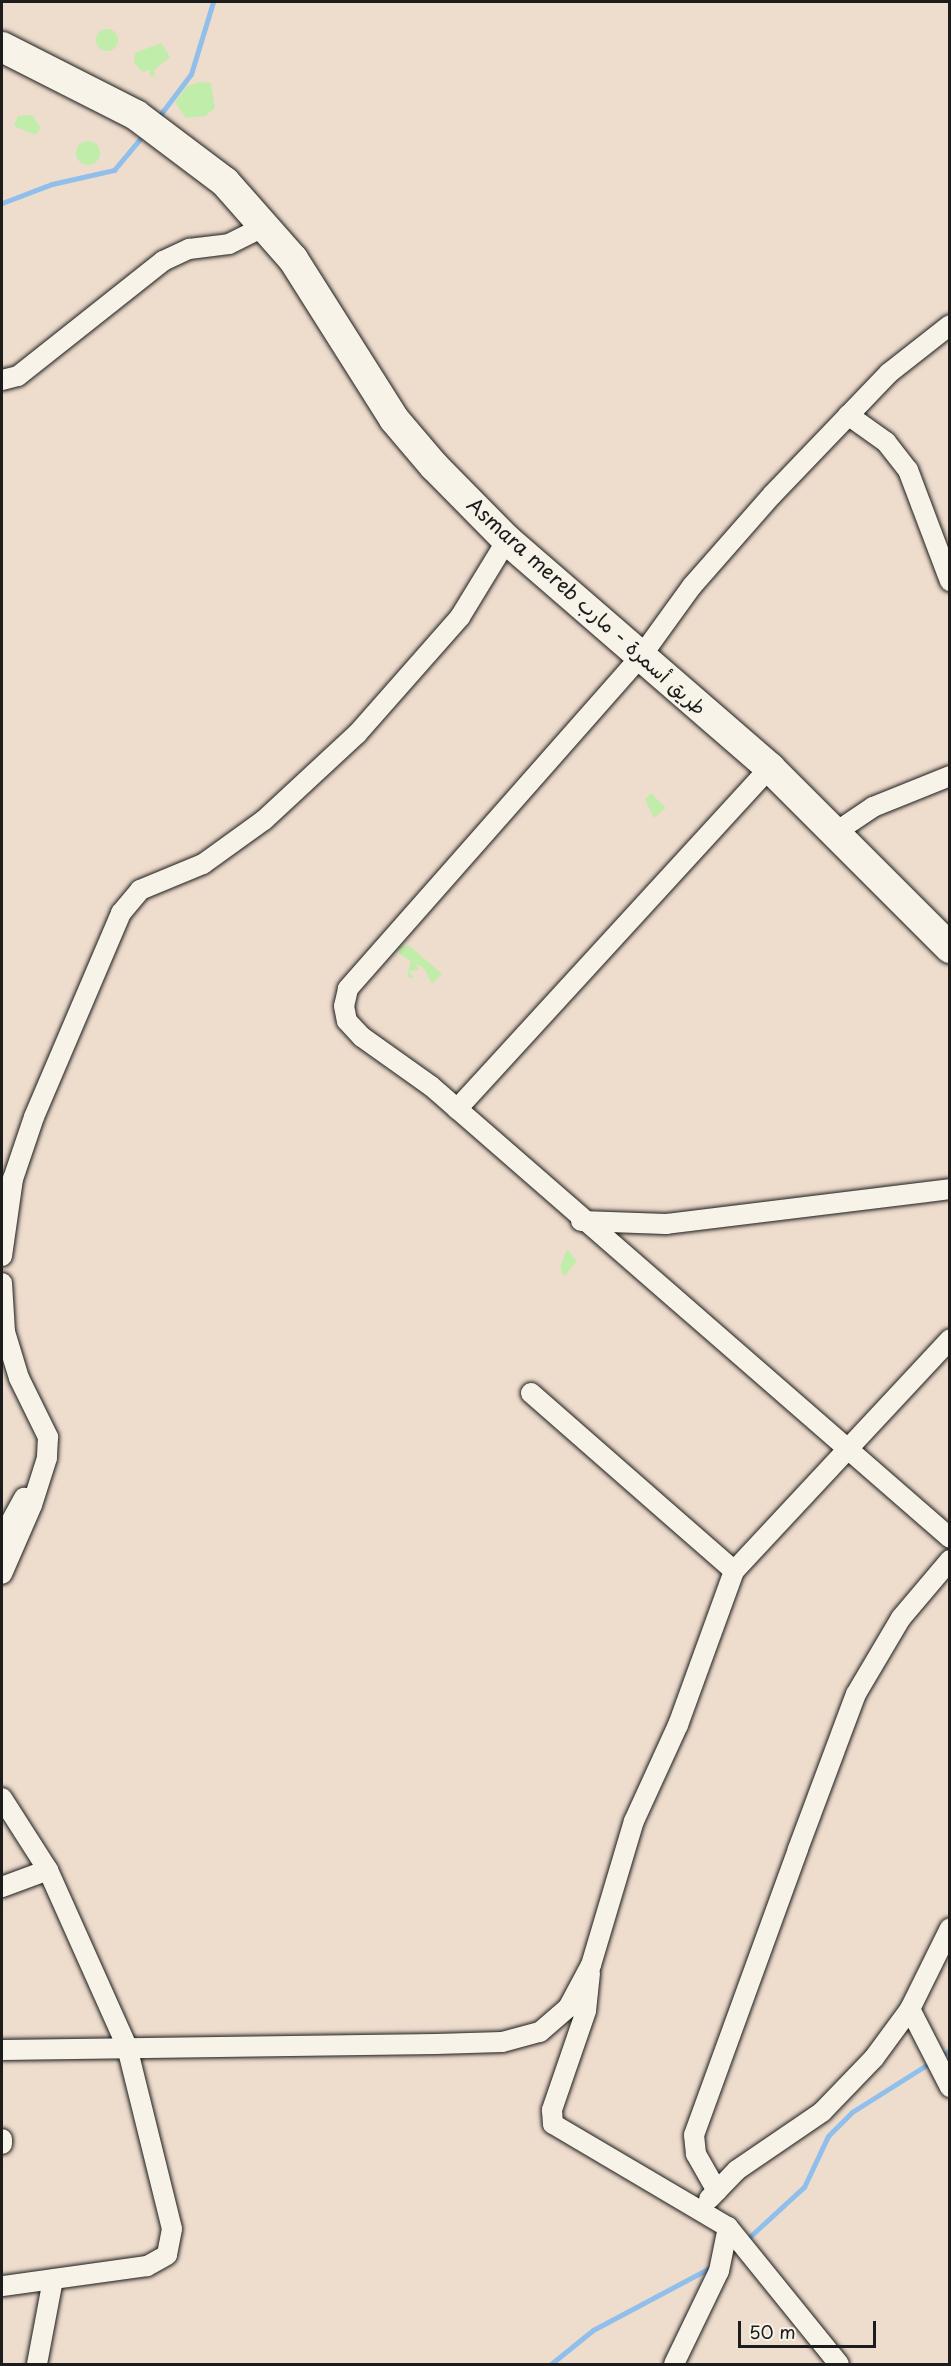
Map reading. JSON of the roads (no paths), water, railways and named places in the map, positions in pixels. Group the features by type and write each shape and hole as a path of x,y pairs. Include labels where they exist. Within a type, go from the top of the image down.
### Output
{"highway":[{"name":"Asmara mereb طريق أسمرة - مارب","path":"2,47 136,115 225,182 267,225 394,419 507,540 770,768 950,948"}],"street":[{"path":"2,380 18,375 163,261 189,249 229,244 267,225"},
{"path":"950,325 932,334 848,415 692,586 642,655 348,989 347,1021 457,1109 845,1452 950,1538"},
{"path":"848,415 886,441 908,470 950,581"},
{"path":"2,1256 14,1179 34,1117 121,913 140,890 203,864 264,820 357,734 460,616 507,540"},
{"path":"457,1109 770,768"},
{"path":"836,832 873,807 950,776"},
{"path":"581,1221 666,1224 950,1189"},
{"path":"2,1283 5,1332 19,1378 44,1424 47,1458 2,1574"},
{"path":"839,2364 728,2227 700,2208 553,2124 552,2110 586,2011 591,1965 634,1821 678,1725 734,1571 950,1339"},
{"path":"531,1393 734,1571"},
{"path":"2,1538 47,1458"},
{"path":"717,2191 696,2154 694,2135 798,1849 856,1694 901,1618 950,1560"},
{"path":"2,1798 48,1870 127,2047 172,2229 167,2255 147,2266 2,2286"},
{"path":"2,1887 48,1870"},
{"path":"700,2208 737,2170 822,2112 874,2058 910,2009 950,1928"},
{"path":"2,2050 502,2042 540,2032 568,2008 591,1965"},
{"path":"910,2009 950,2086"},
{"path":"2,2139 2,2144"},
{"path":"674,2364 719,2271 728,2227"},
{"path":"37,2364 53,2279"}],"waterway":[{"path":"157,119 191,74 213,2"},
{"path":"2,203 52,184 114,170 145,133"},
{"path":"745,2241 804,2187 828,2136 852,2112 950,2050"},
{"path":"551,2364 593,2330 715,2265"}]}
